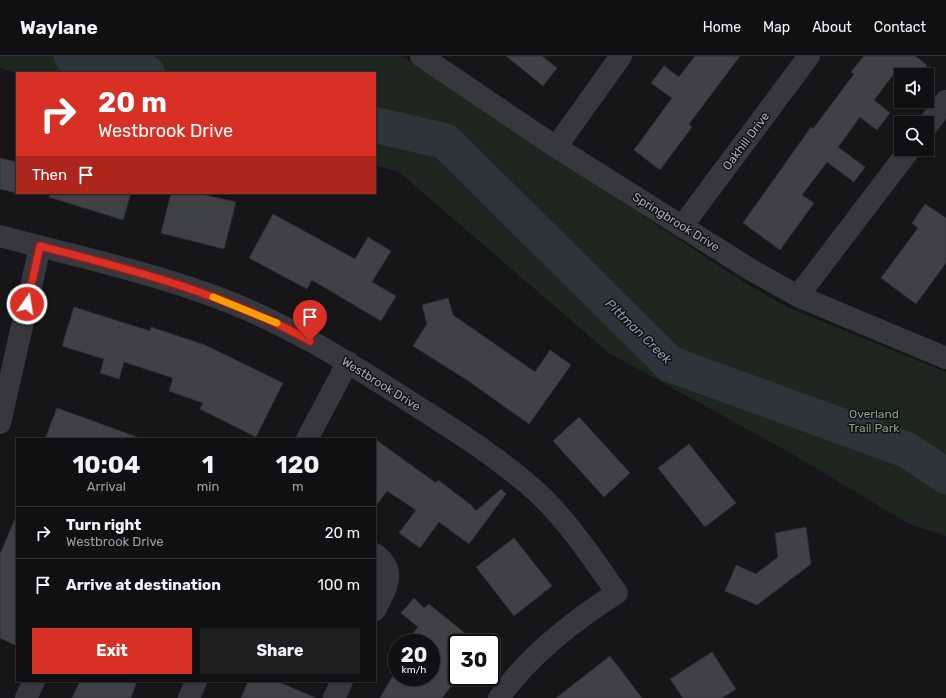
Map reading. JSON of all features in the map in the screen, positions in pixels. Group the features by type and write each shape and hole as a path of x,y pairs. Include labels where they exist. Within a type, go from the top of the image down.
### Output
{"street":[{"path":"556,147 621,56"},
{"name":"Oakhill Drive","path":"683,225 809,56"},
{"name":"Springbrook Drive","path":"436,60 556,147 683,225 753,271 798,296 945,356"},
{"path":"934,117 946,101"},
{"path":"798,296 905,156"},
{"name":"Westbrook Drive","path":"0,236 118,266 203,292 284,326 348,362 491,454 541,496 584,545 617,593 600,604 549,643 508,685 499,698"},
{"path":"0,423 40,246"},
{"path":"308,438 348,362"},
{"path":"376,555 388,568 389,581 376,608"},
{"path":"26,698 34,682"},
{"path":"190,698 196,682"},
{"path":"334,698 342,682"}],"green space":[{"name":"Overland Trail Park","path":"0,56 402,56 745,283 789,308 946,372 946,536 909,524 794,455 609,353 399,172 376,165 376,72 16,72 0,68"}],"building":[{"path":"506,56 542,56 557,68 543,86"},
{"path":"695,56 740,56 689,124 692,127 660,170 634,150 672,98 651,83 664,66 679,77"},
{"path":"864,56 915,56 927,65 925,68 894,68 894,75 874,100 890,113 877,130 860,117 838,147 865,167 854,182 827,162 802,195 814,203 780,250 743,223 811,127 813,129 854,74 851,72"},
{"path":"0,158 16,162 16,193 0,189"},
{"path":"50,194 131,194 123,220 49,197"},
{"path":"171,194 201,194 236,202 224,249 161,233"},
{"path":"925,204 946,218 946,263 916,304 881,278 918,228 912,223"},
{"path":"273,214 355,259 368,237 391,251 372,282 396,296 381,321 312,280 307,289 249,258"},
{"path":"448,298 453,315 535,372 550,350 571,365 529,424 467,380 413,346 427,324 422,305"},
{"path":"74,307 150,331 151,327 205,345 283,383 256,437 200,409 203,403 169,391 173,378 124,362 119,379 100,373 104,359 62,346"},
{"path":"57,408 137,437 136,438 45,438"},
{"path":"579,417 630,473 604,497 553,441"},
{"path":"376,440 436,483 438,480 471,505 476,511 501,489 506,494 469,544 439,522 420,548 399,533 416,510 387,491 376,506"},
{"path":"689,444 736,503 705,527 658,468"},
{"path":"16,516 16,646 0,638 0,554"},
{"path":"806,527 811,564 757,605 725,591 736,565 756,574 778,557 775,533"},
{"path":"514,538 552,586 514,616 476,567"},
{"path":"414,598 424,608 429,604 466,634 448,634 448,686 451,686 442,698 380,698 388,684 388,686 440,686 440,634 412,634 418,627 401,613"},
{"path":"712,652 736,689 722,698 683,698 670,679"},
{"path":"610,656 642,698 556,698"},
{"path":"80,682 137,682 131,698 72,698"},
{"path":"248,682 278,682 316,698 241,698"}],"waterway":[{"name":"Pittman Creek","path":"72,56 143,72"},
{"name":"Pittman Creek","path":"376,125 445,141 670,364 907,450 946,476"}],"slow traffic":[{"path":"213,297 277,323"}],"route":[{"path":"27,304 40,246 118,266 203,292 284,326 310,341"}]}
